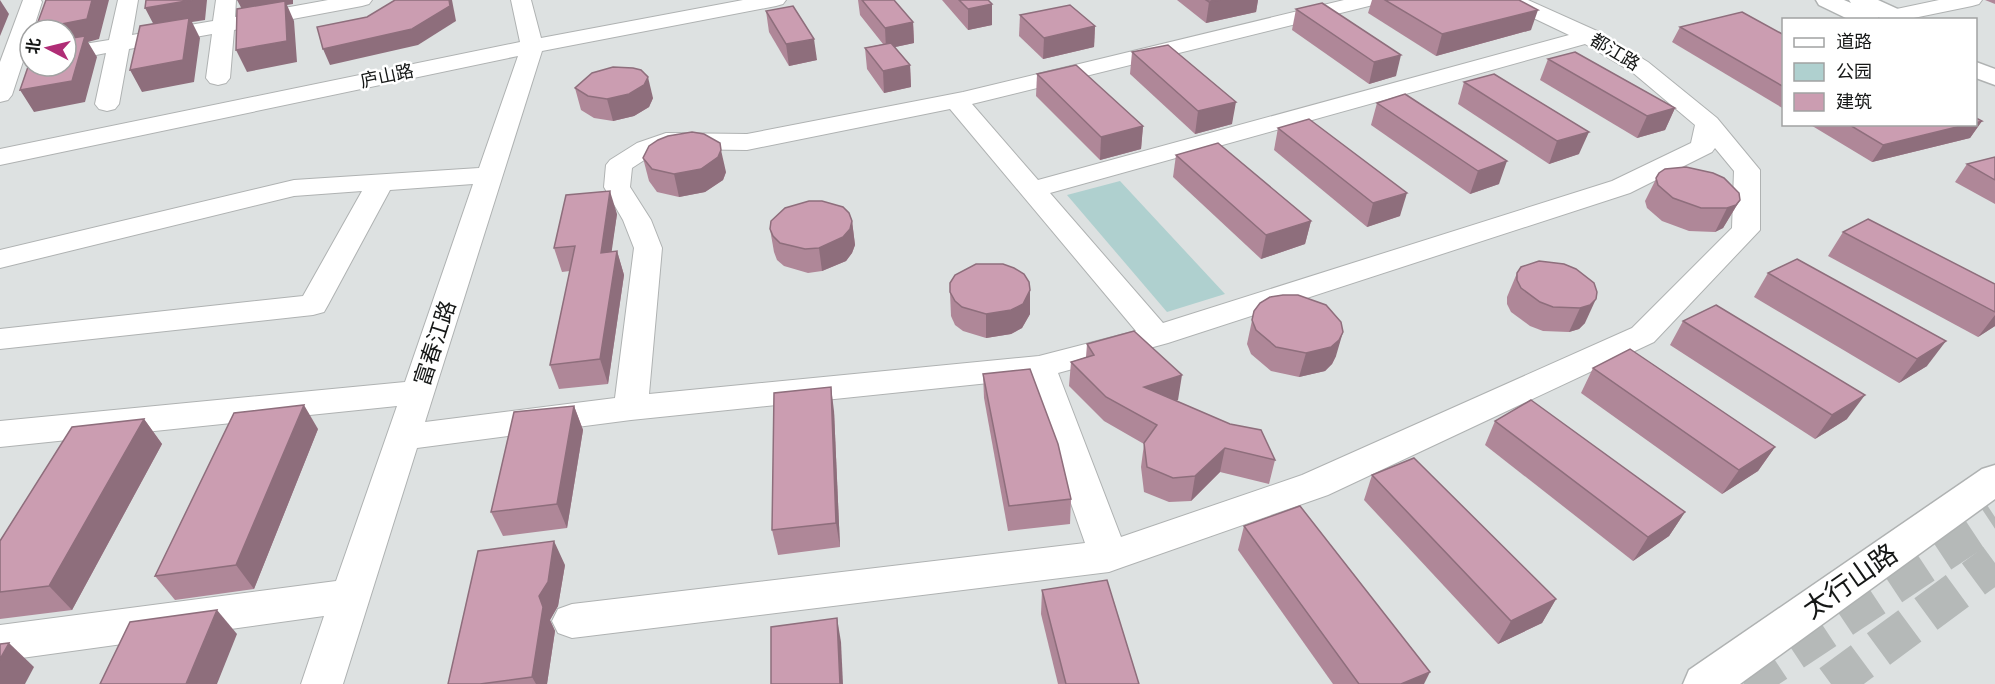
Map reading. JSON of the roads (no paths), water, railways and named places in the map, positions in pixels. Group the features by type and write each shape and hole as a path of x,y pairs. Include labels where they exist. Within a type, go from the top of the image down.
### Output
{"main road":[{"path":"1827,0 1865,18"},
{"path":"1860,0 1898,17"},
{"path":"1977,52 1995,61"},
{"path":"1977,69 1995,78"},
{"name":"太行山路","path":"1705,684 1995,479"}],"street":[{"path":"107,104 128,0"},
{"path":"218,78 226,0"},
{"path":"78,52 362,0"},
{"path":"521,0 532,46"},
{"name":"庐山路","path":"0,157 532,46 776,0"},
{"path":"631,408 648,248 637,220 618,187 619,165 646,148 666,141 747,142 956,101 1370,0"},
{"name":"都江路","path":"572,621 1108,556 1315,485 1643,335 1746,230 1747,170 1708,123 1640,67 1589,36 1511,0"},
{"path":"1898,17 1972,0"},
{"path":"0,94 14,64 33,2"},
{"path":"1032,190 1589,36"},
{"name":"富春江路","path":"322,684 532,46"},
{"path":"956,101 1156,336"},
{"path":"404,437 631,408 1039,367 1156,336 1621,187 1703,147 1708,123"},
{"path":"0,259 294,188 490,175"},
{"path":"0,339 314,305 381,182"},
{"path":"1039,367 1108,556"},
{"path":"0,434 419,392"},
{"path":"0,643 351,596"}],"tunnel":[{"path":"1744,684 1995,517"},
{"path":"1831,684 1995,563"}]}
